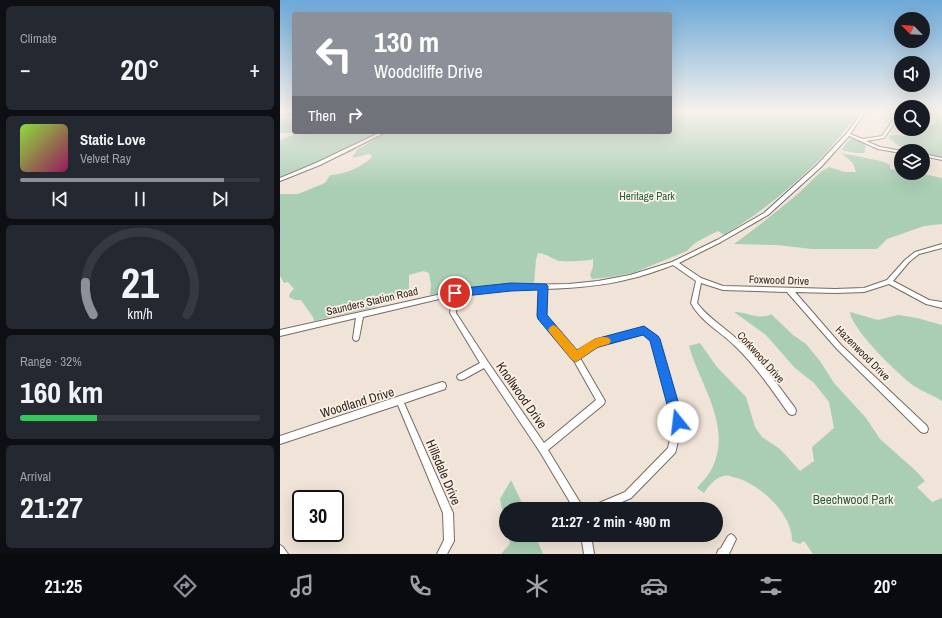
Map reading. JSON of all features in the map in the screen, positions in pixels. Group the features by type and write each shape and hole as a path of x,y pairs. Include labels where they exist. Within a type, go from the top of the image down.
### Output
{"street":[{"path":"280,180 318,164 376,136"},
{"name":"Saunders Station Road","path":"280,333 455,293 511,287 569,286 630,277 674,263 719,241 766,214 819,166 846,136"},
{"path":"853,136 879,148 894,151"},
{"path":"864,140 884,136"},
{"path":"930,156 942,159"},
{"path":"942,246 917,253 907,261 889,282 928,302 942,306"},
{"name":"Foxwood Drive","path":"674,263 699,280 723,288 835,291 864,290 889,282"},
{"name":"Corkwood Drive","path":"699,280 694,303 700,312 738,344 775,387 792,411"},
{"path":"543,286 542,316 576,357 601,401 544,449"},
{"name":"Hazenwood Drive","path":"789,290 839,346 924,429"},
{"name":"Knollwood Drive","path":"455,293 453,313 485,364 544,449 575,502"},
{"path":"356,338 360,314"},
{"path":"576,357 595,344 644,330 655,339 678,422 672,450 628,495 612,502"},
{"path":"461,377 485,364"},
{"name":"Woodland Drive","path":"280,440 400,402 442,386"},
{"name":"Hillsdale Drive","path":"400,402 448,514 449,542 442,554"},
{"path":"722,554 725,552 731,539"},
{"path":"587,542 589,554"},
{"path":"280,550 283,554"}],"green space":[{"path":"291,136 372,136 362,141 355,150 349,153 306,167 280,178 280,140"},
{"name":"Heritage Park","path":"381,136 839,136 809,170 750,218 724,235 718,231 690,247 687,251 633,273 592,279 590,275 593,267 593,259 582,261 559,261 544,254 538,253 534,283 495,285 493,287 430,295 431,285 429,273 423,271 409,275 409,297 372,308 314,321 313,317 301,300 295,300 289,297 290,293 294,289 288,282 284,283 280,276 280,194 298,194 325,183 330,175 347,172 358,167 372,157 370,154 352,158 357,150"},
{"path":"890,136 942,136 942,157 930,154 930,144 897,144 888,138"},
{"path":"852,138 864,143 866,147 864,153 855,153 842,150 846,143"},
{"path":"841,153 881,161 890,165 890,169 894,169 894,180 930,180 930,175 942,178 942,224 924,226 887,239 877,249 812,249 777,245 734,244 800,192 825,169 829,167 845,172 856,172 853,163"},
{"name":"Beechwood Park","path":"734,312 758,316 767,316 771,314 793,335 806,344 820,361 834,383 866,418 880,439 925,481 917,487 932,502 942,498 942,554 813,554 804,541 800,544 792,541 791,531 787,520 772,501 753,485 731,476 726,476 715,480 704,493 697,488 708,475 713,466 718,451 719,435 712,404 689,346 700,343 717,367 746,397 755,427 762,437 780,449 800,471 814,461 812,447 834,428 829,402 814,383 795,368 766,335"},
{"path":"850,312 878,320 898,315 917,318 942,325 942,401 914,386 877,352 859,330"},
{"path":"511,480 522,502 501,502 500,499"},
{"path":"510,542 538,542 543,554 501,554 510,544"}],"slow traffic":[{"path":"553,330 576,357 595,344 605,341"}],"route":[{"path":"455,293 511,287 543,286 542,316 576,357 595,344 644,330 655,339 678,422"}]}
